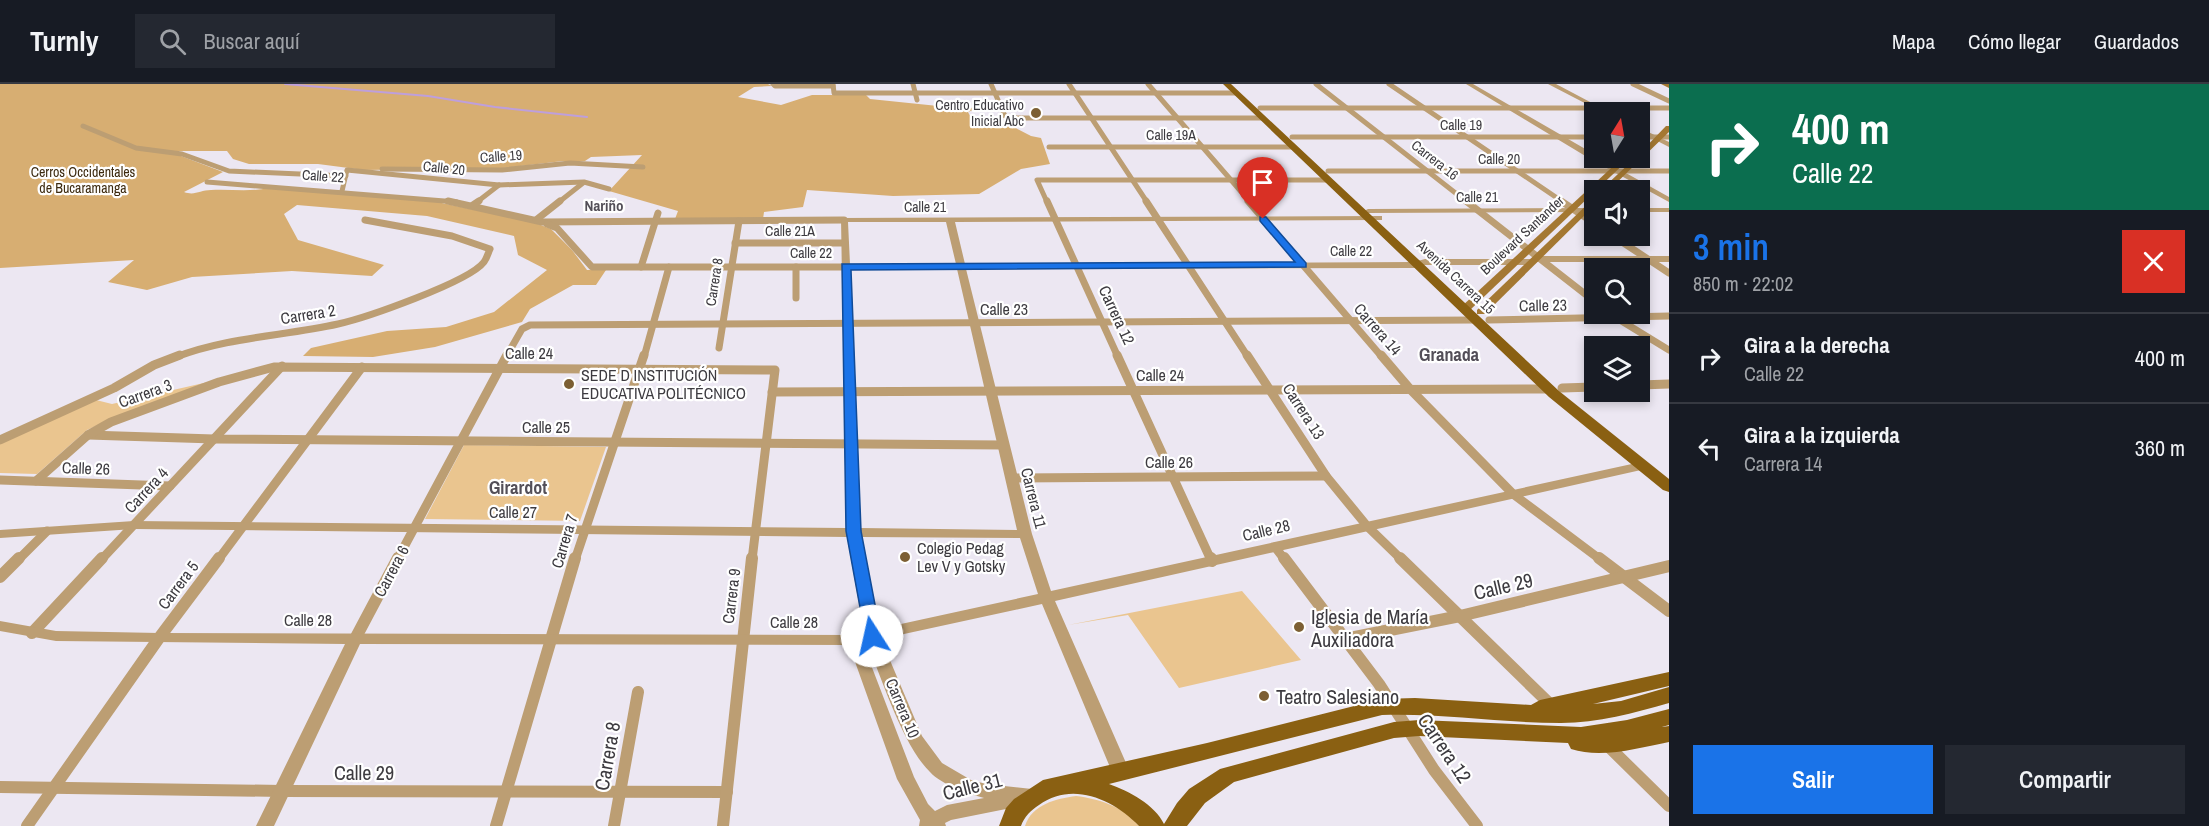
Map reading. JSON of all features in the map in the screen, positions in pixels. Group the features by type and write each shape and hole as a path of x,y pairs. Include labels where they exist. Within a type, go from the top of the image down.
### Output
{"main road":[{"name":"Avenida Carrera 15","path":"1227,84 1260,108 1293,142 1555,389 1641,466 1669,487"},
{"path":"1664,84 1669,86"},
{"name":"Avenida Carrera 15","path":"1235,88 1263,118 1293,142"},
{"name":"Boulevard Santander","path":"1651,137 1669,116"},
{"name":"Boulevard Santander","path":"1651,137 1669,128"},
{"name":"Boulevard Santander","path":"1612,180 1620,168"},
{"name":"Boulevard Santander","path":"1477,313 1537,259 1622,168"},
{"name":"Boulevard Santander","path":"1477,313 1515,262 1528,249 1580,211"},
{"name":"Avenida Carrera 15","path":"1555,389 1669,474"},
{"path":"1557,710 1669,679"},
{"path":"1010,826 1018,808 1032,796 1047,789 1207,752 1363,711 1393,706 1496,712 1621,709 1669,695"},
{"path":"1175,826 1194,797 1228,775 1394,730 1494,733 1581,743 1601,739 1669,717"},
{"path":"1601,739 1669,734"},
{"path":"1064,785 1098,788 1121,797 1142,812 1154,826"}],"street":[{"path":"913,84 917,100"},
{"path":"991,84 1005,116 1010,118 1263,118"},
{"name":"Carrera 13","path":"1069,84 1326,476 1367,526 1557,710"},
{"name":"Carrera 14","path":"1148,84 1410,389 1513,494 1669,611"},
{"name":"Carrera 16","path":"1316,84 1584,294"},
{"path":"1389,84 1580,211"},
{"path":"1469,84 1584,151"},
{"path":"1551,84 1586,102"},
{"path":"1633,84 1669,101"},
{"path":"774,85 833,85 834,93 1155,93 1235,88"},
{"path":"1260,108 1584,108"},
{"path":"1650,108 1669,108"},
{"name":"Calle 20","path":"83,126 136,148 175,153 229,171 361,172 499,185 584,182 609,189"},
{"name":"Calle 19","path":"1293,142 1385,137 1584,137"},
{"path":"1651,137 1669,137"},
{"path":"1651,137 1669,145"},
{"name":"Calle 19A","path":"1049,147 1201,147 1293,142"},
{"name":"Calle 19","path":"361,172 398,168 502,170 570,163 643,167"},
{"path":"229,171 241,165"},
{"path":"1613,168 1669,200"},
{"name":"Calle 22","path":"229,171 207,182 438,199 473,205"},
{"name":"Calle 20","path":"1037,180 1229,180 1428,171 1669,171"},
{"path":"342,191 346,173"},
{"name":"Carrera 12","path":"1037,180 1212,561"},
{"path":"539,221 584,182"},
{"path":"473,205 499,185"},
{"name":"Calle 21","path":"473,205 539,221 1263,219 1479,211 1580,211"},
{"path":"1650,210 1669,210"},
{"path":"641,267 658,213"},
{"name":"Carrera 2","path":"0,440 114,388 169,358 239,339 355,319 444,287 475,270 489,255 490,249 486,244 477,241 419,228 365,220"},
{"name":"Carrera 10","path":"844,220 853,531 872,636 915,740 936,768 967,786 986,791 1032,796"},
{"name":"Carrera 11","path":"950,220 1025,534 1046,597 1120,772"},
{"name":"Calle 22","path":"539,221 557,228 592,267 1303,265 1584,259"},
{"name":"Carrera 8","path":"719,348 739,221"},
{"name":"Calle 21A","path":"735,243 845,243"},
{"path":"1628,246 1646,258"},
{"name":"Calle 22","path":"1650,259 1669,259"},
{"path":"1650,260 1669,273"},
{"name":"Carrera 7","path":"496,826 504,792 584,529 640,369 669,267"},
{"path":"796,267 796,298"},
{"name":"Calle 23","path":"530,325 1351,321 1477,313 1584,315"},
{"name":"Calle 23","path":"1650,316 1669,316"},
{"path":"1627,324 1669,350"},
{"name":"Carrera 6","path":"265,826 355,639 459,441 522,329 530,325"},
{"name":"Calle 24","path":"282,366 775,370"},
{"name":"Carrera 3","path":"36,481 88,435 111,422 219,382 282,366"},
{"name":"Carrera 4","path":"32,633 282,366"},
{"name":"Carrera 5","path":"27,826 159,638 362,367"},
{"name":"Carrera 9","path":"723,826 742,640 775,370"},
{"path":"1650,385 1669,384"},
{"name":"Calle 24","path":"772,392 1584,388"},
{"name":"Calle 25","path":"88,435 214,439 1004,445"},
{"name":"Calle 28","path":"0,626 32,633 73,637 854,640 1641,466"},
{"name":"Calle 26","path":"1012,478 1326,476"},
{"name":"Calle 26","path":"0,480 170,486"},
{"name":"Calle 27","path":"0,534 134,525 1025,534"},
{"path":"0,577 47,531"},
{"name":"Carrera 12","path":"1275,547 1346,639 1434,770 1477,826"},
{"name":"Calle 29","path":"1346,639 1460,616 1669,566"},
{"name":"Carrera 10","path":"854,640 906,779 931,824"},
{"name":"Carrera 8","path":"614,826 638,692"},
{"path":"1601,739 1669,806"},
{"name":"Calle 29","path":"0,787 282,791 727,792"},
{"name":"Calle 31","path":"931,824 947,813 1032,796"}],"shaded area":[{"path":"208,382 117,416 87,430 37,474 0,473 0,441 96,400 112,404"},
{"path":"464,445 606,447 580,521 425,519"},
{"path":"1242,591 1301,660 1179,688 1128,615 1068,625"},
{"path":"1076,796 1110,805 1126,813 1139,826 1025,826 1033,812 1039,808 1053,801"}],"green space":[{"name":"Cerros Occidentales de Bucaramanga","path":"0,84 768,84 772,86 754,87 738,97 781,105 812,95 866,95 870,99 938,106 970,106 973,110 968,112 970,116 994,117 1031,136 1041,138 1050,164 1021,169 979,194 893,196 807,190 803,207 764,212 763,219 675,219 678,211 609,191 642,155 591,157 585,161 563,161 503,168 364,170 318,164 249,164 233,159 227,151 176,151 181,156 223,172 184,192 269,188 437,202 533,222 551,229 572,250 587,270 606,270 596,285 573,285 530,309 522,322 435,347 373,357 303,356 311,348 387,331 446,327 494,312 547,270 518,255 514,236 427,216 297,205 284,214 298,240 384,265 372,276 292,271 192,277 147,290 108,282 134,260 0,268"}],"waterway":[{"path":"285,84 428,96 495,107 587,117"}],"place":[{"name":"Centro Educativo Inicial Abc","path":"1036,113"},
{"name":"SEDE D INSTITUCIÓN EDUCATIVA POLITÉCNICO","path":"569,384"},
{"name":"Colegio Pedag Lev V y Gotsky","path":"905,557"},
{"name":"Iglesia de María Auxiliadora","path":"1299,627"},
{"name":"Teatro Salesiano","path":"1264,696"}],"district":[{"name":"Nariño","path":"604,205"},
{"name":"Granada","path":"1449,354"},
{"name":"Girardot","path":"518,487"}],"route":[{"path":"872,636 853,531 846,267 1303,265 1263,219"}]}
